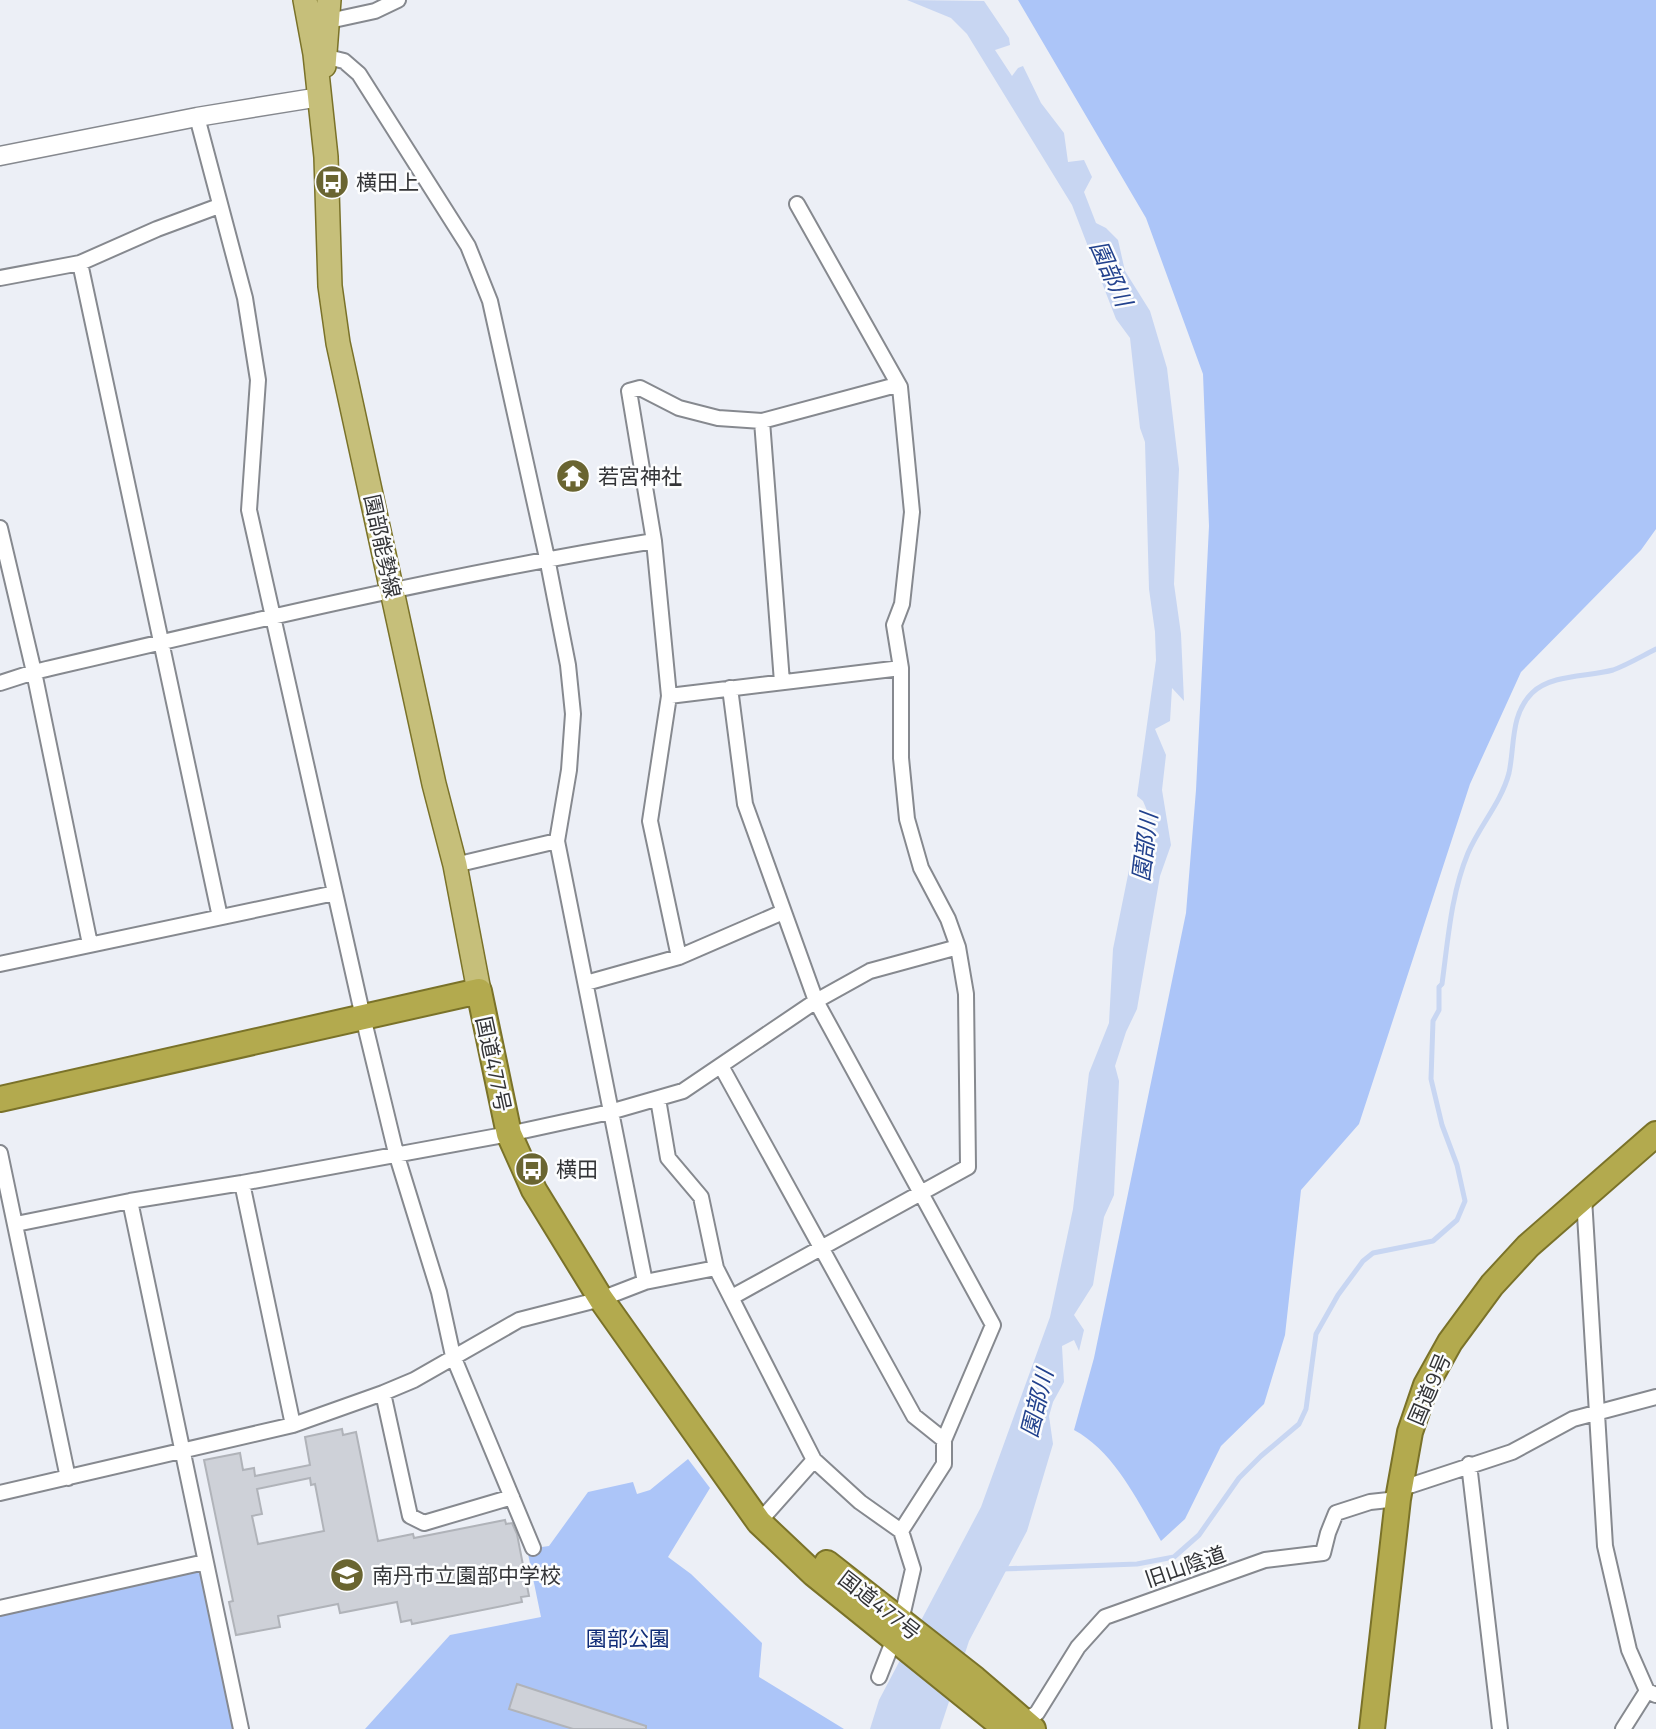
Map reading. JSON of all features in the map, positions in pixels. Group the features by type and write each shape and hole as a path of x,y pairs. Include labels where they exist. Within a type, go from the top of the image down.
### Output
{"highway":[{"name":"国道477号","path":"0,1099 479,991 509,1134 534,1190 601,1299 728,1479 763,1518 1019,1727"},
{"name":"国道9号","path":"1373,1729 1399,1493 1410,1433 1426,1385 1450,1342 1492,1285 1528,1245 1656,1134"}],"main road":[{"name":"園部能勢線","path":"305,0 320,55"},
{"name":"園部能勢線","path":"329,11 320,55 320,97 326,157 330,286 337,331 434,783 454,864 479,991"}],"street":[{"path":"329,11 375,11 398,0"},
{"path":"320,55 344,61 359,74 468,246 490,302 568,665 573,714 569,771 557,841 645,1282"},
{"path":"0,156 197,117 320,97"},
{"path":"197,117 245,298 258,380 249,510 362,1017 396,1153 439,1292 453,1356 533,1548"},
{"path":"732,1297 968,1167 966,994 958,947 948,919 921,868 907,819 901,758 901,667 894,625 902,604 912,512 900,387 797,204"},
{"path":"0,278 80,263 157,229 219,206"},
{"path":"80,263 220,917"},
{"path":"679,957 650,821 669,696 654,541 629,391 640,387 679,408 719,418 762,421 889,387 900,387"},
{"path":"762,421 782,682"},
{"path":"0,528 3,559 34,672 90,944"},
{"path":"0,683 34,672 274,617 547,558 654,541"},
{"path":"669,696 901,667"},
{"path":"730,688 745,804 816,1002 993,1325 944,1440 944,1464 901,1531"},
{"path":"454,864 557,841"},
{"path":"0,964 335,893"},
{"path":"586,983 679,957 783,912"},
{"path":"16,1224 130,1200 242,1183 509,1134 658,1099 683,1091 816,1002 870,971 958,947"},
{"path":"721,1066 914,1416 944,1440"},
{"path":"658,1099 668,1158 701,1197 716,1268 814,1460 860,1502 901,1531 913,1569 901,1633 879,1677"},
{"path":"0,1153 68,1478"},
{"path":"242,1183 293,1425"},
{"path":"1584,1198 1605,1546 1629,1650 1652,1693 1623,1729"},
{"path":"130,1200 241,1729"},
{"path":"0,1493 293,1425 414,1380 519,1320 601,1299 645,1282 716,1268"},
{"path":"383,1393 410,1516 424,1522 512,1497"},
{"name":"旧山陰道","path":"1019,1727 1037,1713 1078,1647 1105,1617 1265,1560 1323,1553 1336,1513 1399,1493 1412,1485 1469,1464 1512,1452 1573,1419 1656,1397"},
{"path":"763,1518 814,1460"},
{"path":"1469,1464 1500,1729"},
{"path":"0,1608 205,1562"}],"green space":[{"path":"1018,0 1656,0 1656,529 1641,550 1521,672 1470,784 1359,1124 1301,1190 1285,1335 1264,1404 1221,1446 1185,1519 1161,1541 1124,1479 1102,1451 1074,1430 1094,1358 1186,913 1196,790 1209,526 1203,374 1146,218"},
{"name":"園部公園","path":"688,1459 710,1488 668,1557 691,1574 762,1643 759,1677 844,1729 365,1729 450,1635 541,1617 527,1549 549,1546 588,1492 633,1482 637,1494 650,1490"},
{"path":"196,1571 203,1577 236,1729 0,1729 0,1616"}],"water":[{"name":"園部川","path":"907,0 984,1 1009,38 1010,45 995,50 1012,76 1023,66 1041,103 1064,133 1068,162 1084,160 1092,177 1084,192 1096,223 1106,228 1118,240 1125,271 1150,311 1167,368 1179,469 1174,584 1181,634 1184,701 1172,688 1170,721 1155,729 1166,755 1162,790 1171,845 1160,876 1137,1009 1115,1066 1119,1081 1114,1195 1104,1217 1093,1285 1074,1315 1084,1330 1079,1351 1074,1340 1062,1346 1064,1382 1049,1416 1053,1444 1027,1531 969,1641 940,1729 870,1729 879,1700 981,1507 1050,1317 1073,1209 1089,1073 1109,1023 1113,949 1130,865 1141,848 1148,813 1143,801 1137,796 1156,660 1149,589 1145,442 1140,428 1130,338 1116,319 1072,205 967,34 951,18"}],"building":[{"path":"342,1429 343,1435 356,1432 378,1541 413,1534 414,1538 505,1520 506,1524 512,1523 517,1534 529,1596 521,1597 522,1602 412,1624 411,1620 401,1622 397,1602 340,1613 338,1604 278,1616 280,1627 236,1635 229,1602 233,1601 204,1460 240,1453 243,1470 254,1468 255,1476 310,1465 305,1437","holes":["310,1478 311,1485 315,1484 324,1531 258,1544 252,1516 262,1514 257,1489"]},
{"path":"517,1684 646,1726 646,1729 573,1729 509,1709"}],"waterway":[{"path":"1001,1569 1137,1564 1174,1557 1199,1535 1239,1478 1299,1424 1306,1409 1316,1334 1338,1295 1363,1261 1373,1253 1433,1241 1457,1220 1465,1201 1431,1079 1433,1021 1439,1010 1439,987 1442,984 1451,917 1462,869 1505,784 1509,773 1514,731 1520,711 1532,693 1559,679 1613,670 1656,649"}],"place":[{"name":"横田上","path":"332,182"},
{"name":"若宮神社","path":"573,476"},
{"name":"横田","path":"532,1169"},
{"name":"南丹市立園部中学校","path":"347,1575"}]}
